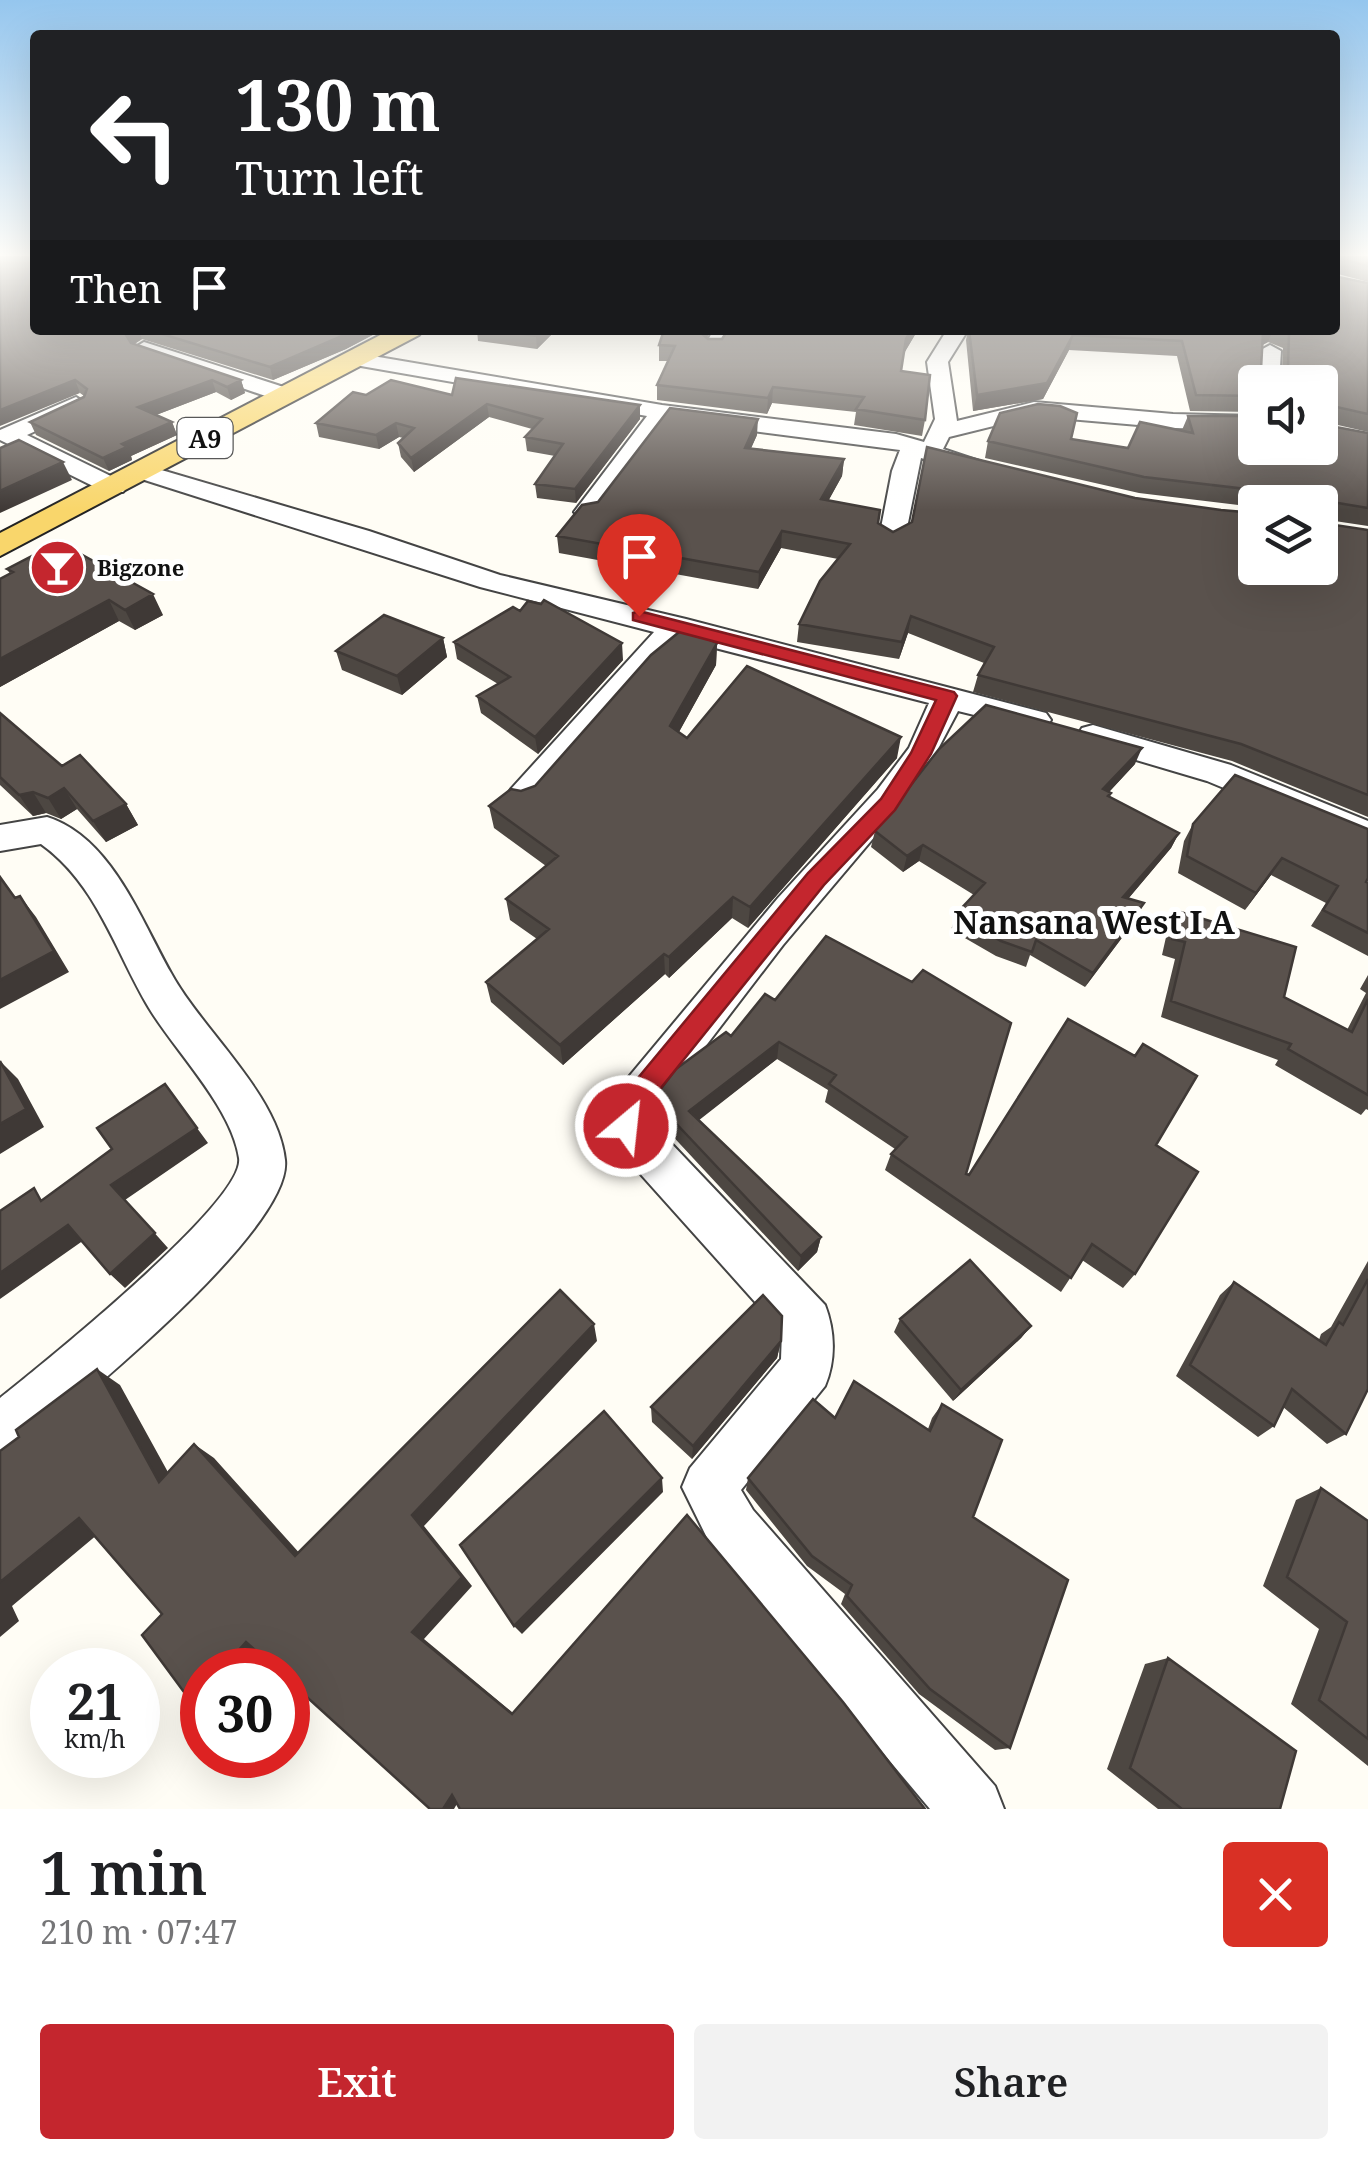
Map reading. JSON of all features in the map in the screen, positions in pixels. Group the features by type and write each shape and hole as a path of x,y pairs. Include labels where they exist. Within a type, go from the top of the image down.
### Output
{"main road":[{"name":"A9","path":"0,546 388,341"}],"street":[{"path":"892,538 904,471 947,419 935,377 938,357 947,341"},
{"path":"144,348 288,396"},
{"path":"1269,365 1270,352"},
{"path":"355,359 662,412 929,442 971,466 1005,474"},
{"path":"78,403 8,435 114,487"},
{"path":"929,442 1034,409 1173,421 1238,422"},
{"path":"588,512 662,412"},
{"path":"141,471 288,518 403,548 490,580 947,696 1219,773 1368,835"},
{"path":"524,797 676,625"},
{"path":"947,696 921,754 888,804 816,879 642,1092 628,1110 626,1126 807,1323 807,1368 708,1488 718,1508 972,1809"},
{"path":"0,838 47,830 67,844 101,880 163,996 248,1119 263,1161 255,1192 227,1226 111,1341 0,1432"}],"building":[{"path":"0,341 130,341 241,380 227,387 212,380 138,407 172,422 122,444 127,447 103,458 30,422 84,397 87,389 75,380 0,410"},
{"path":"186,341 329,341 270,367"},
{"path":"660,341 906,341 901,371 930,375 925,420 856,409 864,397 773,387 768,398 657,385 675,346 659,345"},
{"path":"970,341 1070,341 1047,383 977,395"},
{"path":"1182,341 1262,341 1261,365 1238,365 1238,396 1196,395"},
{"path":"1289,341 1368,341 1368,414 1338,407 1338,365 1288,365"},
{"path":"456,378 640,405 575,489 535,484 563,444 525,437 542,419 487,404 411,458 398,443 414,428 396,423 376,435 316,423 353,392 366,395 391,380 452,395"},
{"path":"1038,404 1077,413 1071,439 1128,448 1140,422 1193,433 1188,416 1238,416 1238,465 1338,465 1338,427 1368,433 1368,508 1338,503 1338,485 1238,485 1238,488 1144,477 988,441 1000,413"},
{"path":"670,408 758,419 745,448 844,459 821,499 880,510 878,523 893,532 912,522 927,447 1135,498 1238,512 1238,585 1338,585 1338,526 1368,530 1368,795 1241,744 978,675 994,647 911,616 902,642 799,624 820,581 850,544 782,531 759,572 557,536 582,505 598,502"},
{"path":"19,440 63,462 0,491 0,448"},
{"path":"59,542 153,594 125,610 109,600 0,659 0,579 13,572 7,569"},
{"path":"544,600 622,643 535,737 477,696 510,677 454,642 513,607 520,611 528,601 541,604"},
{"path":"384,615 443,638 397,676 336,651"},
{"path":"684,628 717,643 670,726 687,738 747,666 901,737 750,907 733,897 669,957 664,954 560,1045 486,982 549,929 506,899 558,856 489,806 511,789 521,791 535,786 651,655"},
{"path":"986,705 1142,748 1103,789 1111,793 1108,796 1179,833 1123,897 1144,903 1093,973 1036,940 1032,952 1001,941 956,914 985,883 923,845 907,856 875,831 939,749"},
{"path":"0,713 62,766 80,755 126,804 93,821 64,788 48,798 33,792 19,795 0,777"},
{"path":"1235,775 1368,829 1368,933 1323,910 1338,886 1282,858 1256,893 1187,856 1193,824"},
{"path":"0,877 15,898 20,896 54,951 0,980"},
{"path":"1177,911 1296,947 1284,997 1352,1032 1368,999 1368,1095 1288,1049 1291,1044 1171,1001 1185,942 1172,939"},
{"path":"826,936 912,982 923,970 1011,1023 966,1174 969,1175 1068,1019 1135,1056 1143,1044 1197,1076 1156,1145 1198,1172 1135,1274 1092,1244 1071,1278 891,1154 907,1137 829,1084 836,1075 779,1042 689,1111 821,1237 801,1256 653,1099 676,1069 726,1032 731,1036 765,994 775,1000"},
{"path":"0,1061 26,1109 0,1124"},
{"path":"165,1084 197,1128 111,1185 155,1233 110,1274 68,1225 0,1273 0,1211 34,1188 41,1201 112,1149 97,1128"},
{"path":"970,1260 1031,1326 961,1390 900,1319"},
{"path":"1368,1279 1368,1389 1346,1434 1292,1389 1274,1426 1190,1365 1234,1282 1326,1345 1339,1322 1343,1325"},
{"path":"560,1290 594,1324 412,1515 462,1577 412,1632 512,1714 687,1515 843,1702 925,1809 460,1809 452,1795 443,1809 430,1809 310,1700 310,1648 253,1648 246,1642 241,1648 180,1648 180,1687 160,1659 160,1648 152,1648 142,1635 162,1614 79,1518 0,1582 0,1451 19,1437 16,1430 97,1369 159,1482 194,1444 295,1556"},
{"path":"763,1295 782,1316 781,1341 693,1446 651,1407"},
{"path":"854,1381 930,1431 942,1404 1002,1440 973,1517 1068,1580 1010,1748 930,1689 847,1596 852,1585 812,1556 748,1478 813,1399 835,1418"},
{"path":"604,1411 662,1478 514,1626 460,1545"},
{"path":"1321,1488 1368,1521 1368,1739 1319,1700 1347,1622 1287,1577"},
{"path":"1168,1658 1296,1751 1280,1809 1182,1809 1130,1768"}],"place":[{"name":"Bigzone","path":"58,567"}],"district":[{"name":"Nansana West I A","path":"1094,921"}],"route":[{"path":"626,1126 628,1110 642,1092 816,879 888,804 921,754 942,715 947,696 639,616"}]}
